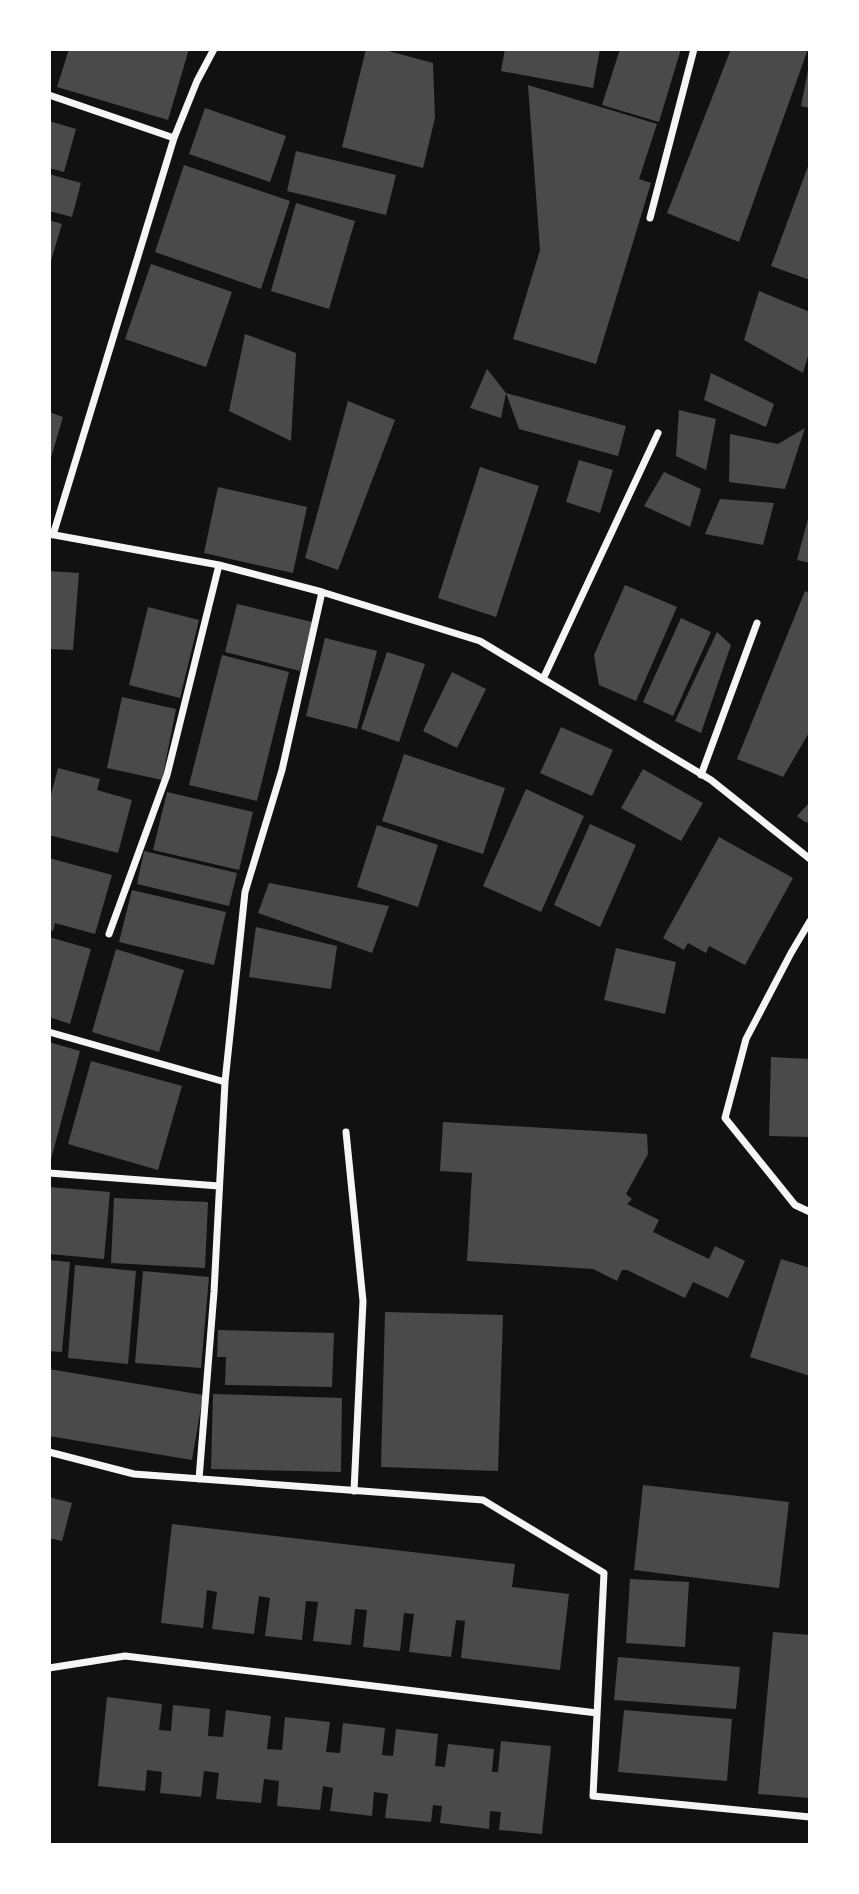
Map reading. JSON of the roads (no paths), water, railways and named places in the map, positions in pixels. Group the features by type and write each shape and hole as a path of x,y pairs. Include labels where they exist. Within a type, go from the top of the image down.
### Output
{"street":[{"path":"214,49 197,81 174,138 51,534 219,565 322,592 480,641 711,780 810,859"},
{"path":"650,218 694,49"},
{"path":"49,95 174,138"},
{"path":"543,679 658,433"},
{"path":"109,934 167,775 219,565"},
{"path":"199,1479 214,1292 225,1082 245,892 282,770 322,592"},
{"path":"701,775 757,623"},
{"path":"810,920 746,1039 725,1118 795,1205 810,1212"},
{"path":"49,1032 225,1082"},
{"path":"346,1132 363,1301 354,1491"},
{"path":"49,1173 219,1186"},
{"path":"49,1452 134,1474 483,1500 604,1573 593,1796 810,1817"},
{"path":"49,1668 125,1656 597,1713"}]}
